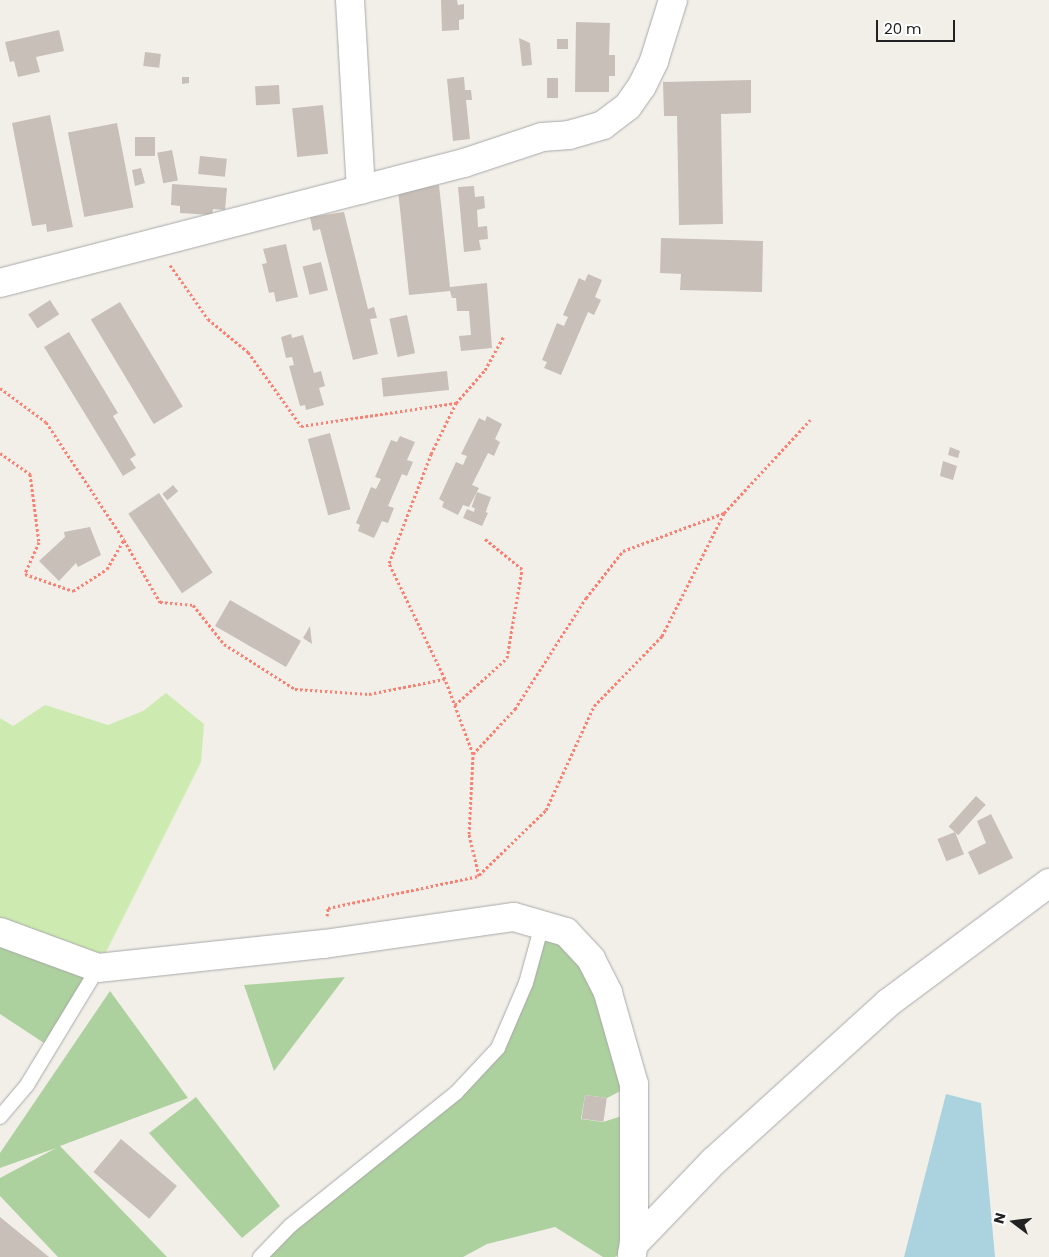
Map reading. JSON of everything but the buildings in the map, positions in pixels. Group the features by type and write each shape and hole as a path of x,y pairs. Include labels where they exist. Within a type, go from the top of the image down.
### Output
{"street":[{"path":"350,0 361,190"},
{"path":"0,283 464,163 542,137 569,136 603,125 628,106 642,86 654,61 672,0"},
{"path":"633,1251 714,1161 888,1003 1049,883"},
{"path":"0,932 98,968 324,944 514,917 566,932 591,959 608,993 634,1084 633,1251"}],"lane":[{"path":"260,1257 290,1226 456,1093 498,1048 526,982 542,925"},
{"path":"0,1117 27,1085 98,968"}],"path":[{"path":"154,243 208,319 248,352 301,426 456,403"},
{"path":"479,876 469,834 473,754 445,679 389,563 431,454 456,403 485,370 503,337"},
{"path":"0,388 46,422 124,540 160,602 193,606 224,644 295,689 369,694 445,679"},
{"path":"324,944 328,908 479,876 546,810 594,706 662,636 724,513 810,420"},
{"path":"0,453 30,474 39,542 25,574 73,591 107,569 124,540"},
{"path":"473,754 515,709 586,598 623,551 724,513"},
{"path":"455,705 507,658 522,569 484,538"}],"green space":[{"path":"166,693 204,724 201,762 98,968 0,932 0,718 13,726 45,705 108,725 143,711"},
{"path":"542,925 566,932 634,1084 607,1098 585,1095 581,1119 603,1122 634,1112 634,1244 615,1257 603,1257 555,1227 487,1244 463,1257 260,1257 456,1093 498,1048"},
{"path":"0,930 98,968 50,1047 0,1014"},
{"path":"345,977 274,1071 244,985"},
{"path":"110,991 188,1098 60,1146 167,1257 58,1257 0,1196 0,1178 56,1148 0,1168 0,1153"},
{"path":"196,1097 280,1206 242,1238 149,1133"}],"water":[{"path":"946,1094 981,1103 995,1257 904,1257"}]}
